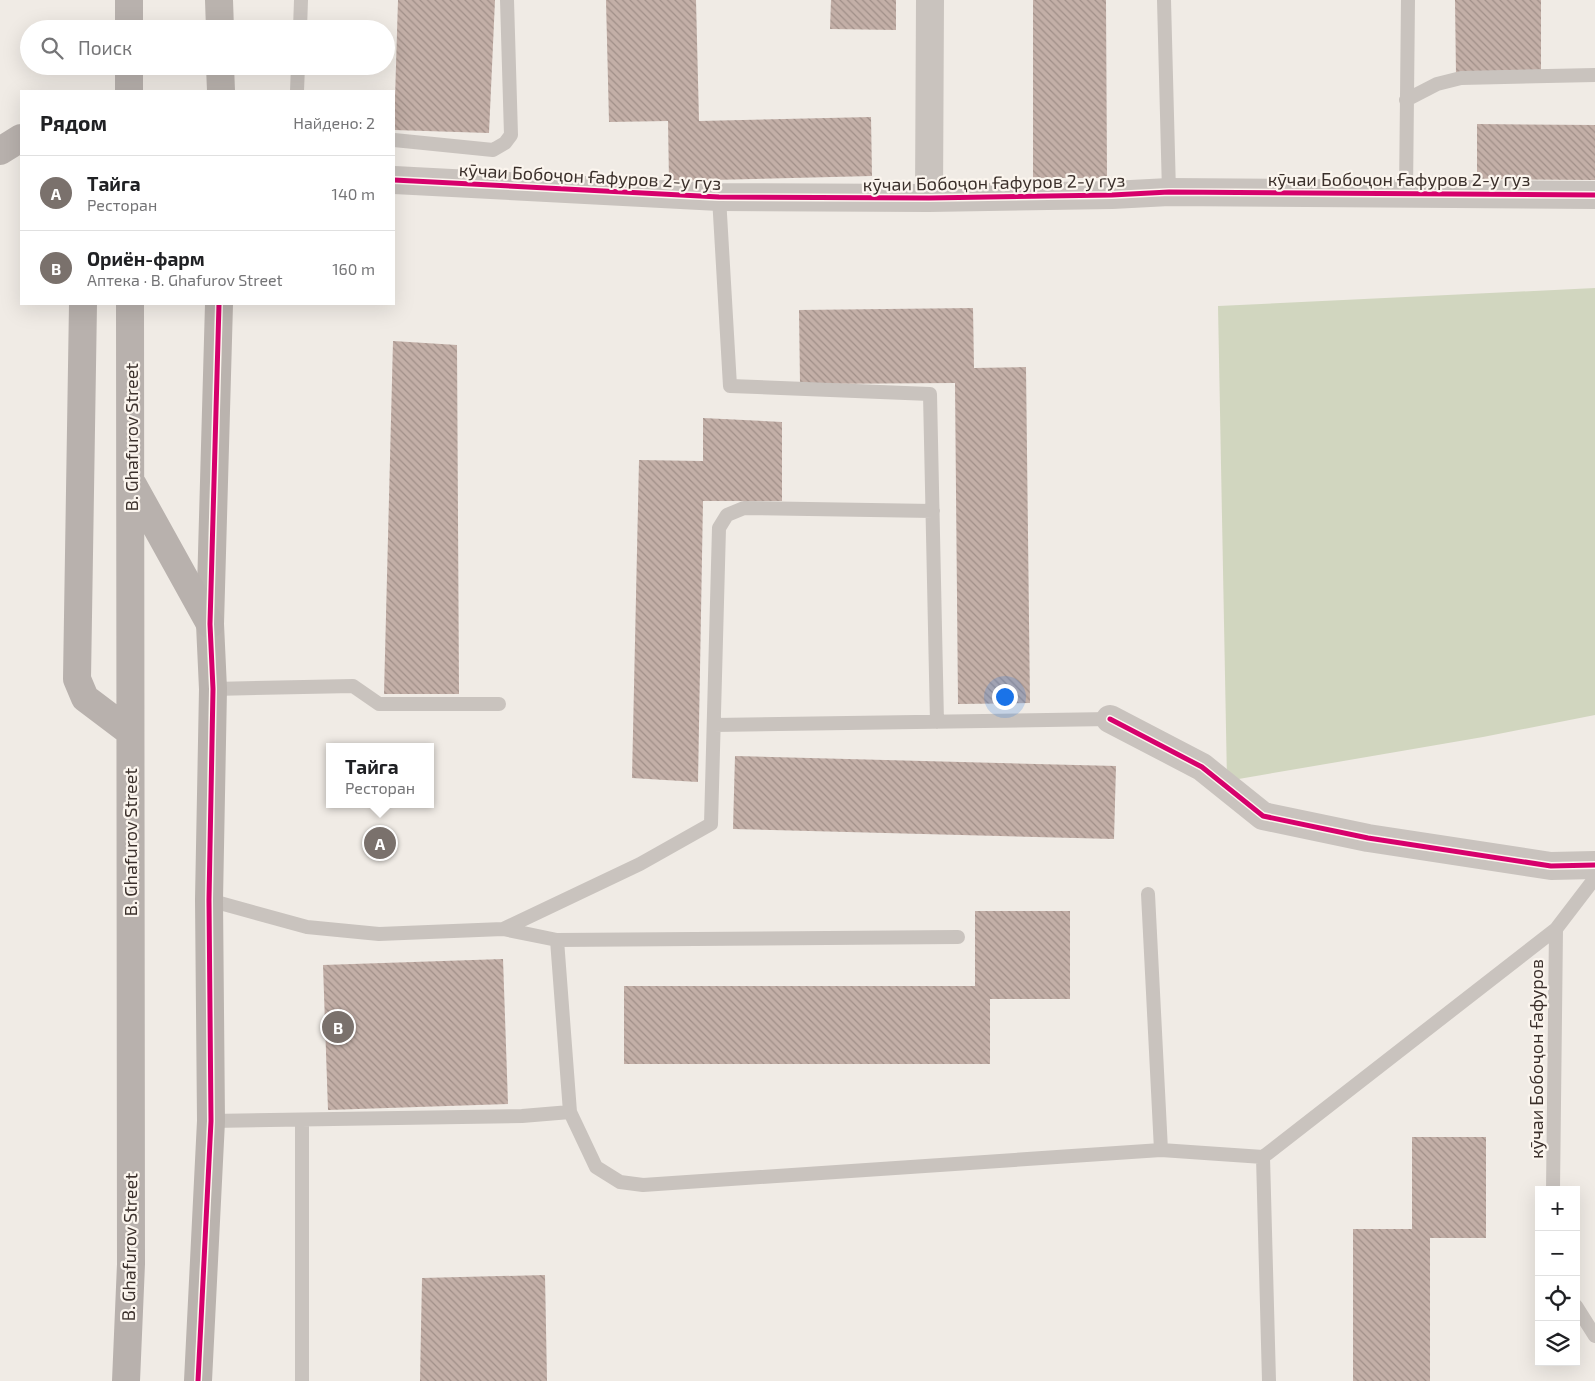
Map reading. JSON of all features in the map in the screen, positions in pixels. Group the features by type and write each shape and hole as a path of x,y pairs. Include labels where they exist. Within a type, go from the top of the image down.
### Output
{"main road":[{"path":"129,0 129,20"},
{"path":"129,75 129,90"},
{"path":"0,151 20,139"},
{"path":"83,305 77,678 85,698 130,732"},
{"name":"B. Ghafurov Street","path":"126,1381 130,1264 130,305"},
{"path":"131,483 210,624"}],"street":[{"path":"219,0 220,20"},
{"path":"929,198 930,0"},
{"path":"220,75 221,90"},
{"name":"кӯчаи Бобоҷон Ғафуров 2-у гуз","path":"395,180 719,197 929,198 1112,195 1169,192 1595,195"},
{"path":"198,1381 211,1122 209,900 213,688 210,624 220,305"},
{"path":"1110,719 1202,767 1263,816 1368,838 1552,866 1595,865"}],"lane":[{"path":"300,20 301,0"},
{"path":"395,140 494,150 505,143 511,135 507,0"},
{"path":"1164,0 1169,192"},
{"path":"1406,193 1408,0"},
{"path":"297,90 298,75"},
{"path":"1406,100 1437,84 1461,78 1595,75"},
{"path":"719,197 730,386 930,394 938,722"},
{"path":"502,929 640,864 711,824 719,528 727,515 744,508 933,511"},
{"path":"213,688 353,686 380,704 499,704"},
{"path":"714,725 1110,719"},
{"path":"557,940 570,1112 596,1166 620,1182 643,1185 1161,1150 1263,1157 1556,929 1595,878"},
{"path":"1148,894 1161,1150"},
{"path":"209,900 307,927 379,934 502,929 557,940 958,938"},
{"name":"кӯчаи Бобоҷон Ғафуров","path":"1553,1186 1556,929"},
{"path":"211,1122 522,1116 570,1112"},
{"path":"302,1120 302,1381"},
{"path":"1263,1157 1269,1381"},
{"path":"1580,1312 1595,1336"}],"green space":[{"path":"1595,288 1595,715 1483,737 1227,781 1218,306"}],"building":[{"path":"398,0 495,0 489,133 395,130"},
{"path":"606,0 696,0 699,121 871,117 872,176 669,181 668,121 609,122"},
{"path":"831,0 896,0 896,30 830,29"},
{"path":"1033,0 1106,0 1107,178 1033,178"},
{"path":"1455,0 1541,0 1541,74 1456,75"},
{"path":"1477,124 1595,125 1595,180 1477,179"},
{"path":"973,308 974,368 1026,367 1030,703 958,704 955,383 800,384 799,310"},
{"path":"393,341 457,345 459,694 384,694"},
{"path":"703,418 782,422 782,501 703,501 698,782 632,778 639,460 703,461"},
{"path":"735,756 1116,766 1114,839 733,829"},
{"path":"975,911 1070,911 1070,999 990,999 990,1064 624,1064 624,986 975,986"},
{"path":"503,959 508,1104 328,1110 323,965"},
{"path":"1412,1137 1486,1137 1486,1238 1430,1238 1430,1381 1353,1381 1353,1229 1412,1229"},
{"path":"545,1275 547,1381 420,1381 422,1278"}],"cycle path":[{"path":"395,180 719,197 929,198 1112,195 1169,192 1595,195"},
{"path":"198,1381 211,1121 209,900 213,689 210,624 219,305"},
{"path":"1110,719 1202,767 1263,816 1368,838 1551,866 1595,865"}],"place":[{"name":"Тайга","path":"380,843"},
{"name":"Ориён-фарм","path":"338,1027"}]}
